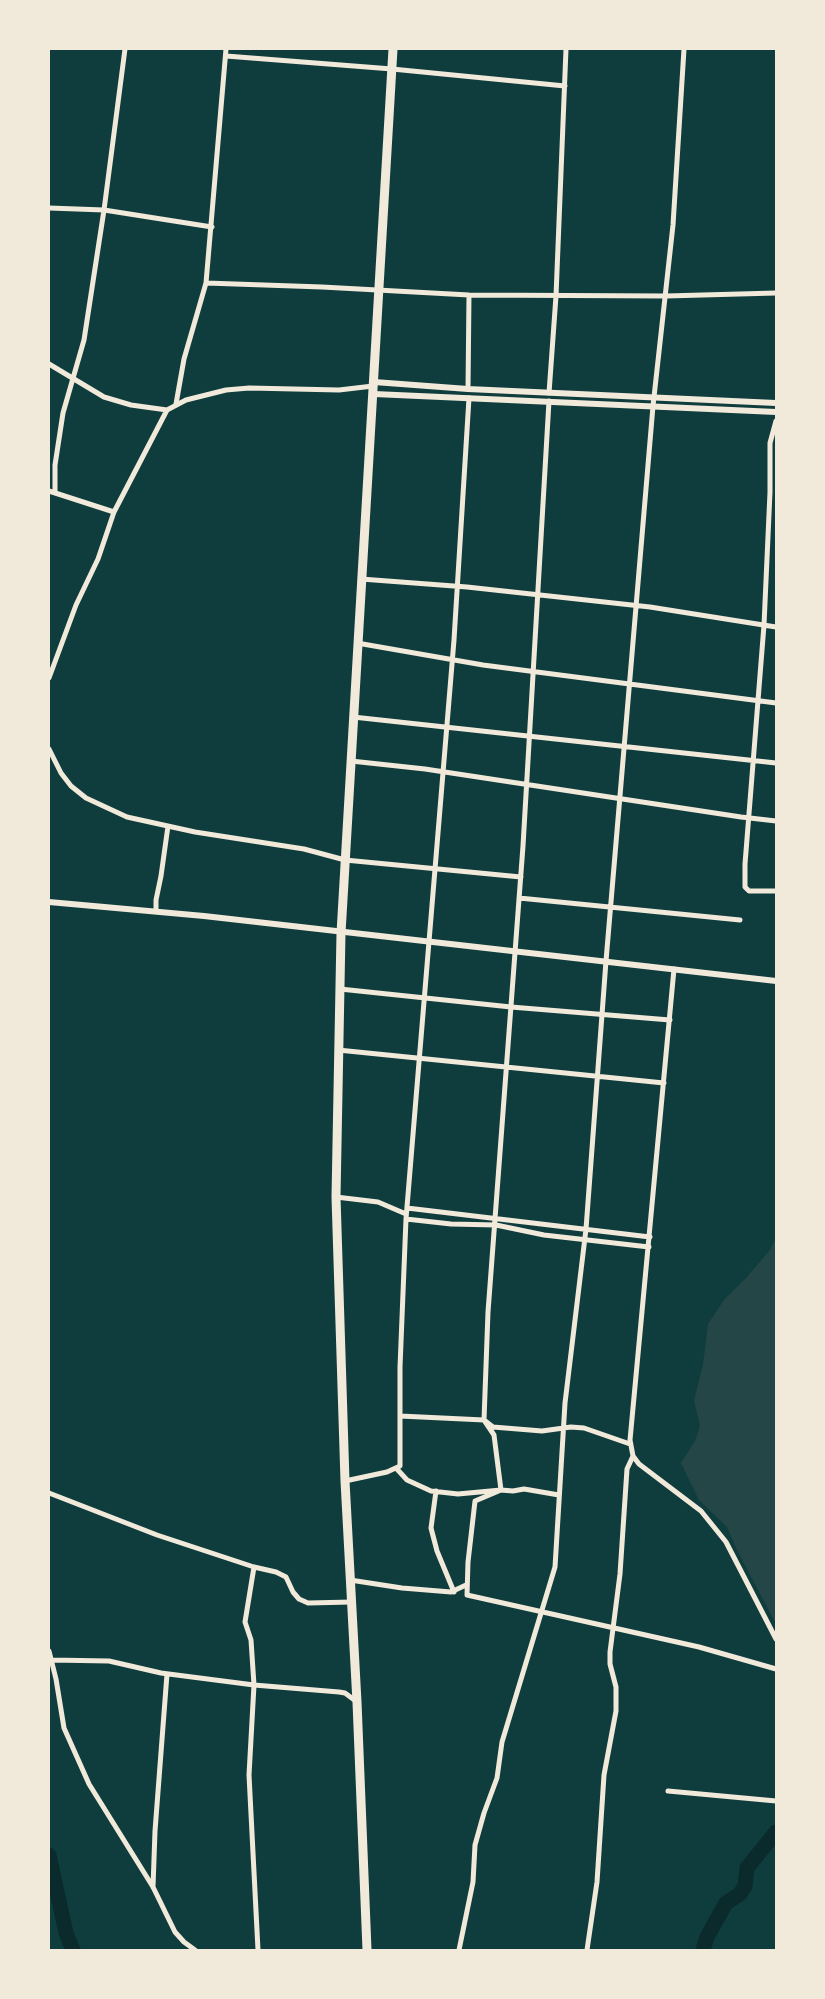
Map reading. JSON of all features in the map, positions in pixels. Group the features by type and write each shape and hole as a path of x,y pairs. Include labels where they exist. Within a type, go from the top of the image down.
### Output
{"highway":[{"path":"367,1950 357,1702 345,1481 336,1197 338,1050 344,860 393,49"}],"street":[{"path":"114,512 52,492 63,413 84,340 104,210 125,49"},
{"path":"176,404 184,358 206,283 226,49"},
{"path":"549,393 556,296 566,49"},
{"path":"459,1950 473,1882 475,1845 496,1778 502,1742 555,1566 564,1428 586,1229 610,907 652,406 673,225 684,49"},
{"path":"226,56 392,69 564,86"},
{"path":"49,208 104,210 212,227"},
{"path":"206,283 469,295 666,296 776,293"},
{"path":"468,389 469,295"},
{"path":"49,364 104,397 131,405 167,410"},
{"path":"374,387 469,398 776,412"},
{"path":"49,678 76,605 98,559 114,512 167,410 176,404 204,395 249,388 339,390 374,387 654,396 776,403"},
{"path":"345,1481 400,1466 400,1367 406,1214 458,587 469,398"},
{"path":"502,1490 494,1435 484,1420 488,1312 521,877 549,401"},
{"path":"776,421 770,443 773,484 745,864 745,887 754,892 776,891"},
{"path":"361,579 636,605 776,627"},
{"path":"356,643 452,660 776,703"},
{"path":"352,717 776,763"},
{"path":"49,749 61,773 72,786 86,798 127,817 195,832 304,849 344,860 521,877"},
{"path":"350,761 443,772 776,821"},
{"path":"156,911 156,900 168,826"},
{"path":"519,898 740,920"},
{"path":"49,902 156,911 776,981"},
{"path":"674,969 630,1444 633,1456 639,1464 701,1511 726,1542 776,1639"},
{"path":"340,989 511,1007 670,1020"},
{"path":"338,1050 664,1082"},
{"path":"336,1197 378,1202 406,1214 451,1224 496,1226 544,1235 649,1248"},
{"path":"406,1214 452,1214 650,1236"},
{"path":"451,1224 452,1214"},
{"path":"544,1235 546,1224"},
{"path":"400,1416 484,1420 493,1427 542,1431 584,1428 630,1444"},
{"path":"587,1950 597,1882 604,1775 616,1711 616,1687 610,1664 620,1574 627,1469 633,1456"},
{"path":"396,1468 406,1480 417,1486 436,1491 458,1494 502,1490 532,1490 559,1495"},
{"path":"502,1490 475,1501 466,1584 468,1595 699,1647 776,1669"},
{"path":"436,1491 431,1528 437,1551 454,1592"},
{"path":"49,1493 135,1527 276,1572 286,1577 293,1592 299,1599 308,1602 352,1602"},
{"path":"254,1566 244,1622 251,1640 254,1685 249,1775 258,1950"},
{"path":"350,1580 402,1588 454,1592 466,1584"},
{"path":"49,1651 56,1679 64,1728 89,1784 153,1887 175,1932 195,1950"},
{"path":"51,1660 109,1661 167,1674 254,1685 339,1692 345,1693 357,1702"},
{"path":"153,1887 155,1831 167,1674"},
{"path":"668,1791 776,1801"}],"shaded area":[{"path":"776,1238 776,1624 727,1527 699,1500 681,1463 695,1441 700,1426 694,1400 703,1365 708,1324 724,1300 770,1250"}],"waterway":[{"path":"703,1950 707,1937 726,1903 740,1894 745,1886 747,1868 776,1832"},
{"path":"49,1855 66,1933 73,1950"}]}
